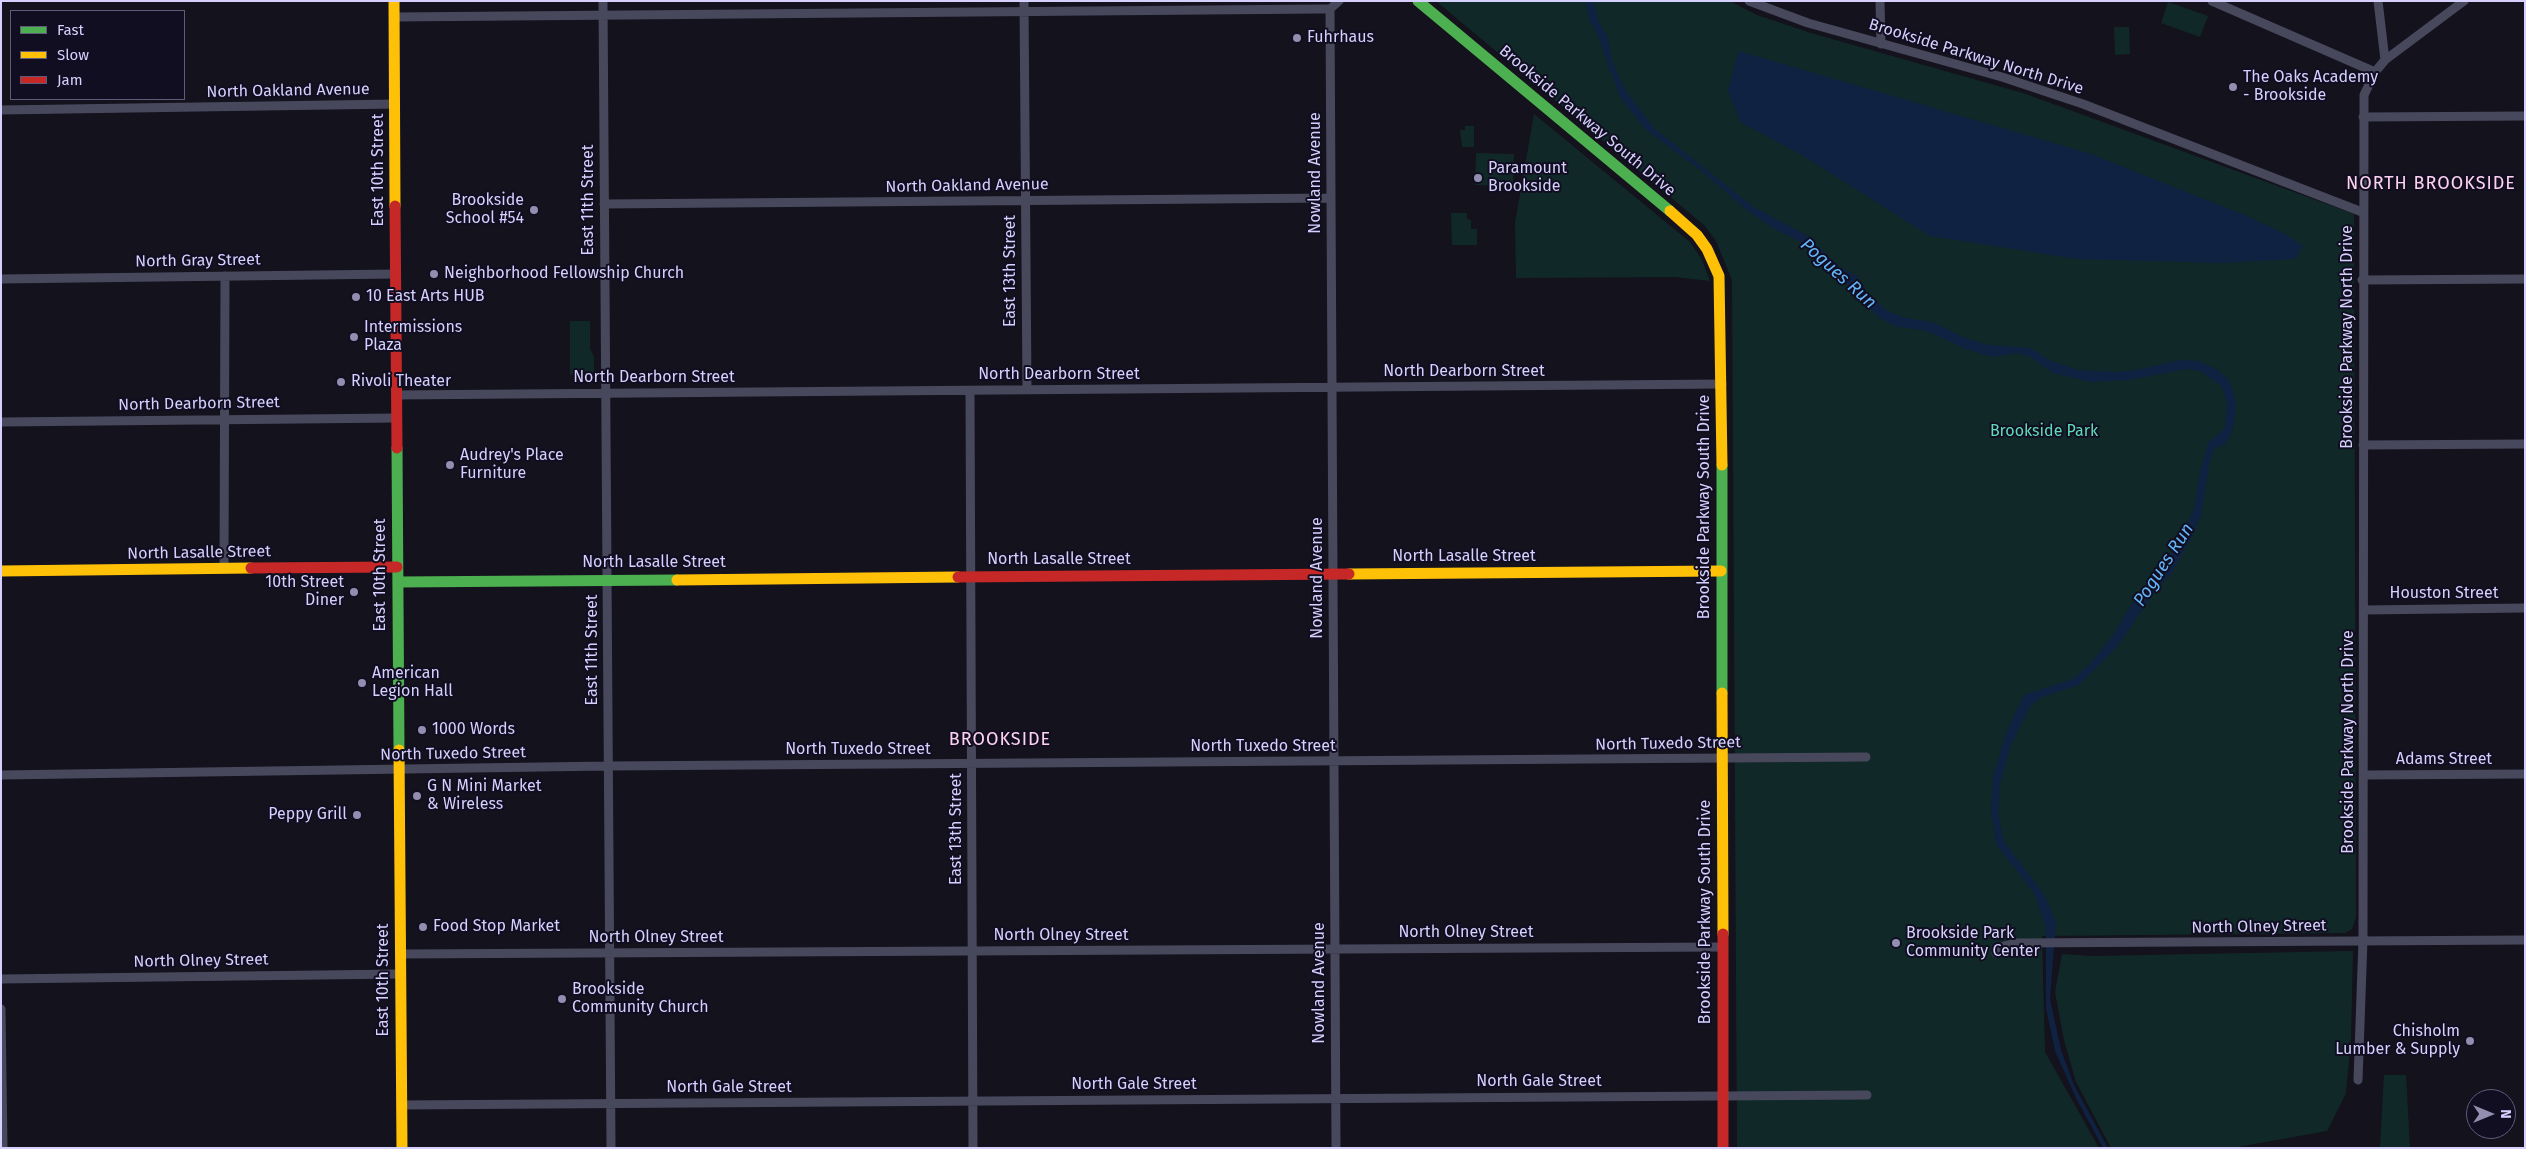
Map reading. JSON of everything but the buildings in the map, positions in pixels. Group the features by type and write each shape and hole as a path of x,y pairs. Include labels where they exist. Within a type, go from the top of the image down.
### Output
{"main road":[{"name":"East 10th Street","path":"394,1 402,1148"},
{"name":"Brookside Parkway South Drive","path":"1418,1 1697,235 1713,260 1720,282 1722,384 1723,1148"},
{"name":"North Lasalle Street","path":"1,571 398,567"},
{"name":"North Lasalle Street","path":"398,582 1721,571"}],"street":[{"name":"East 11th Street","path":"603,1 610,1148"},
{"name":"East 13th Street","path":"1024,1 1027,390"},
{"path":"394,18 1330,9 1339,1"},
{"name":"Brookside Parkway North Drive","path":"1749,1 1808,23 2002,77 2083,104 2362,212 2364,775 2363,940 2358,1080"},
{"path":"1880,1 1881,44"},
{"path":"2212,1 2375,72"},
{"path":"2378,1 2385,60"},
{"path":"2362,212 2364,95 2375,72 2385,60 2464,1"},
{"name":"Nowland Avenue","path":"1330,9 1336,1148"},
{"name":"North Oakland Avenue","path":"1,110 395,104"},
{"path":"2363,118 2525,116"},
{"name":"North Oakland Avenue","path":"604,204 1331,198"},
{"name":"North Gray Street","path":"1,279 396,274"},
{"path":"224,569 225,276"},
{"path":"2362,280 2525,280"},
{"name":"North Dearborn Street","path":"396,395 1722,384"},
{"name":"East 13th Street","path":"970,391 973,1148"},
{"name":"North Dearborn Street","path":"1,422 397,418"},
{"path":"2363,445 2525,444"},
{"name":"Houston Street","path":"2364,610 2525,608"},
{"name":"North Tuxedo Street","path":"1,775 608,766 1866,757"},
{"name":"Adams Street","path":"2364,775 2525,774"},
{"name":"North Olney Street","path":"1996,953 2004,946 2016,943 2525,940"},
{"name":"North Olney Street","path":"400,954 1723,947"},
{"name":"North Olney Street","path":"1,979 400,974"},
{"path":"1,1009 3,1148"},
{"name":"North Gale Street","path":"401,1105 1867,1095"}],"green space":[{"name":"Brookside Park","path":"1436,1 1730,1 1757,15 1811,33 2026,94 2354,214 2356,917 2352,929 2345,933 2042,936 2045,1052 2099,1148 1737,1148 1732,280 1716,241 1705,226"},
{"path":"2168,2 2208,16 2200,37 2161,23"},
{"path":"2114,27 2129,27 2130,54 2115,55"},
{"path":"1534,114 1690,242 1702,260 1710,281 1675,277 1516,278 1515,223"},
{"path":"1465,126 1474,126 1474,147 1462,147 1460,130 1465,130"},
{"path":"1476,153 1514,154 1513,186 1475,185"},
{"path":"1451,213 1467,213 1467,219 1471,220 1471,229 1477,229 1477,245 1452,245"},
{"path":"570,321 590,321 590,348 594,357 594,375 570,375"},
{"path":"2353,951 2351,1038 2346,1093 2327,1131 2232,1148 2111,1148 2076,1082 2064,1040 2055,992 2062,954 2092,956"},
{"path":"2384,1075 2406,1075 2410,1148 2380,1148"}],"water":[{"name":"Pogues Run","path":"1586,1 1592,1 1594,4 1599,23 1608,38 1612,61 1625,90 1654,128 1752,206 1806,235 1840,267 1857,276 1868,293 1887,311 1906,318 1932,322 1965,338 1988,345 2031,348 2049,360 2078,370 2118,372 2137,370 2180,360 2199,361 2218,370 2228,379 2234,393 2236,409 2232,432 2225,444 2215,448 2210,459 2201,516 2190,541 2171,574 2154,592 2118,646 2079,685 2042,697 2031,705 2011,745 2000,784 1998,814 2004,842 2044,894 2056,922 2050,999 2061,1050 2074,1085 2108,1148 2103,1148 2076,1098 2055,1051 2046,1008 2046,929 2034,893 1996,844 1991,810 1993,777 2007,730 2024,695 2073,679 2090,664 2113,635 2130,606 2155,577 2180,538 2194,509 2199,477 2208,443 2225,428 2227,404 2222,387 2201,371 2187,369 2129,380 2090,382 2053,373 2029,356 2017,353 1992,357 1966,349 1927,331 1894,326 1877,316 1850,287 1833,274 1799,241 1778,231 1749,212 1703,172 1644,128 1620,97 1596,31 1589,20"},
{"path":"1739,51 2091,154 2242,214 2283,233 2303,246 2296,259 2221,263 2077,259 1930,236 1803,156 1740,122 1728,90"}],"traffic: fast":[{"path":"1418,1 1670,211"},
{"path":"397,448 399,750"},
{"path":"1722,465 1722,693"},
{"path":"398,582 677,580"}],"traffic: slow":[{"path":"394,1 395,206"},
{"path":"1670,211 1697,235 1707,249 1719,276 1722,465"},
{"path":"1,571 251,568"},
{"path":"1349,574 1721,571"},
{"path":"677,580 958,577"},
{"path":"1722,693 1723,934"},
{"path":"399,750 402,1148"}],"traffic: jam":[{"path":"395,206 397,448"},
{"path":"251,568 397,567"},
{"path":"958,577 1349,574"},
{"path":"1723,934 1723,1148"}],"place":[{"name":"Fuhrhaus","path":"1297,38"},
{"name":"The Oaks Academy - Brookside","path":"2233,87"},
{"name":"Paramount Brookside","path":"1478,178"},
{"name":"Brookside School #54","path":"534,210"},
{"name":"Neighborhood Fellowship Church","path":"434,274"},
{"name":"10 East Arts HUB","path":"356,297"},
{"name":"Intermissions Plaza","path":"354,337"},
{"name":"Rivoli Theater","path":"341,382"},
{"name":"Audrey's Place Furniture","path":"450,465"},
{"name":"10th Street Diner","path":"354,592"},
{"name":"American Legion Hall","path":"362,683"},
{"name":"1000 Words","path":"422,730"},
{"name":"G N Mini Market & Wireless","path":"417,796"},
{"name":"Peppy Grill","path":"357,815"},
{"name":"Food Stop Market","path":"423,927"},
{"name":"Brookside Park Community Center","path":"1896,943"},
{"name":"Brookside Community Church","path":"562,999"},
{"name":"Chisholm Lumber & Supply","path":"2470,1041"}],"district":[{"name":"NORTH BROOKSIDE","path":"2431,184"},
{"name":"BROOKSIDE","path":"1000,740"}]}
